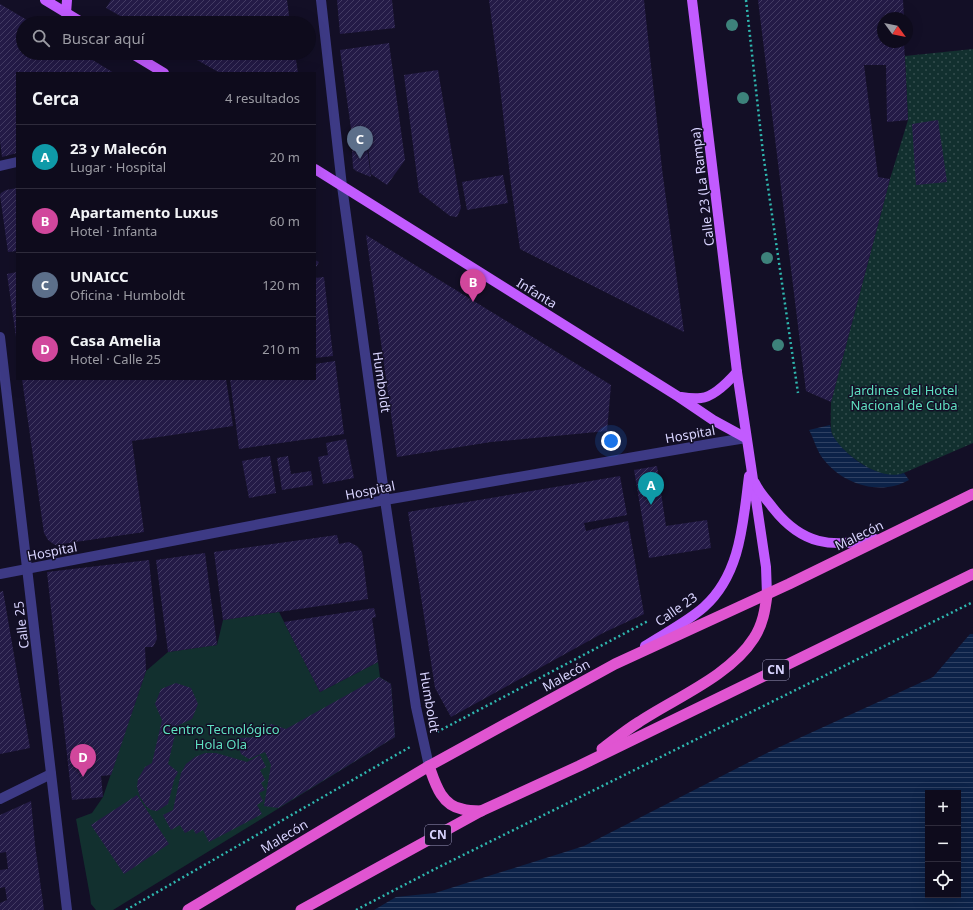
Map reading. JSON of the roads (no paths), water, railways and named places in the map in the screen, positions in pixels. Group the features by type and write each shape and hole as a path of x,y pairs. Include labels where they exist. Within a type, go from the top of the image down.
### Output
{"highway":[{"name":"Malecón","path":"188,910 429,766 615,664 767,595 973,494"},
{"name":"CN","path":"301,910 481,811 578,766 973,574"},
{"path":"578,766 639,721 698,687 724,669 742,653 753,639 761,625 767,595"},
{"path":"429,766 438,791 449,804 461,809 481,811"}],"main road":[{"path":"45,0 71,16"},
{"path":"66,13 67,0"},
{"name":"Calle 23 (La Rampa)","path":"692,0 737,372"},
{"path":"143,60 162,72"},
{"name":"Infanta","path":"316,170 679,397 713,420 746,438"},
{"path":"679,397 701,398 709,396 727,384 737,372"},
{"name":"Calle 23","path":"737,372 766,567 767,595"},
{"path":"750,464 755,484 785,522 797,532 819,541 834,544 853,544 887,537"},
{"name":"Calle 23","path":"615,664 688,619 705,606 719,590 730,571 738,552 742,533 750,464"}],"street":[{"name":"Humboldt","path":"321,0 342,186 385,500 416,707 429,766"},
{"path":"0,166 16,162"},
{"name":"Calle 25","path":"0,336 67,910"},
{"name":"Hospital","path":"0,574 385,500 746,438"},
{"path":"0,799 51,774"}],"water":[{"path":"830,425 832,434 837,442 853,458 863,465 884,474 894,475 904,473 909,480 898,485 875,487 852,482 842,476 832,469 824,460 817,449 809,430"},
{"path":"970,634 973,634 973,910 374,910 396,897 435,893 584,846 773,750 933,677"}],"place":[{"name":"UNAICC","path":"360,159"},
{"name":"Apartamento Luxus","path":"473,302"},
{"name":"23 y Malecón","path":"651,505"},
{"name":"Casa Amelia","path":"83,777"}],"park label":[{"name":"Jardines del Hotel Nacional de Cuba","path":"904,398"},
{"name":"Centro Tecnológico Hola Ola","path":"221,736"}]}
